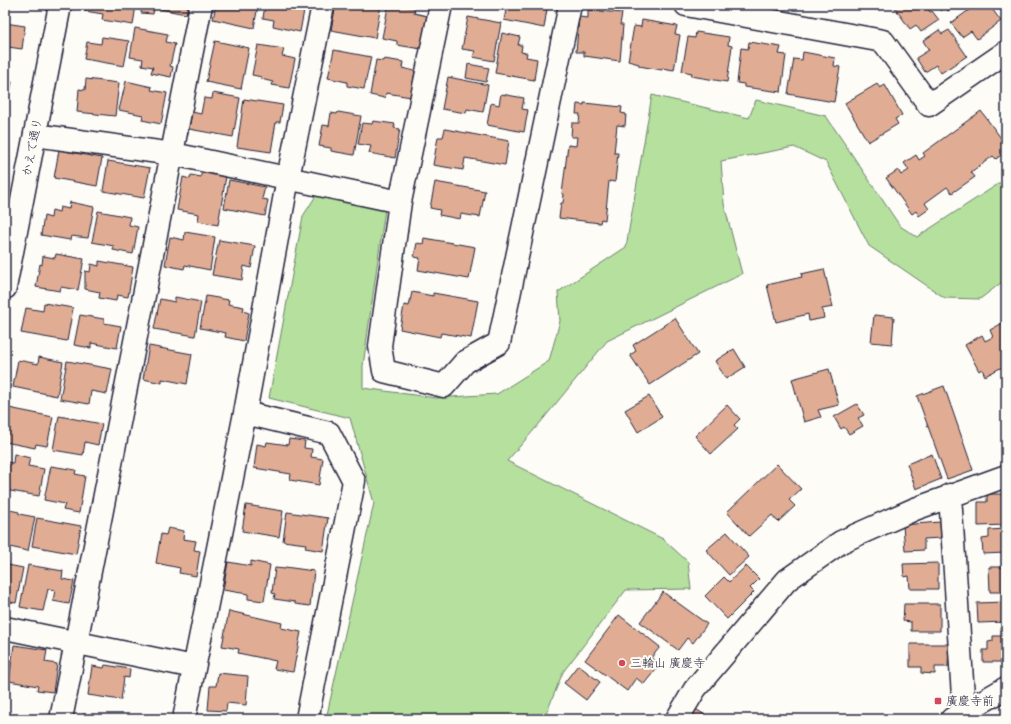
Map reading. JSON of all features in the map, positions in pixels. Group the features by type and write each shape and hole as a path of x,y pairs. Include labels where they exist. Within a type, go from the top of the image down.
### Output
{"street":[{"name":"かえで通り","path":"5,288 60,5"},
{"path":"61,719 201,5"},
{"path":"184,719 245,413 288,178 323,5"},
{"path":"441,5 400,202 380,346 384,371 444,386 465,362 498,343 570,5"},
{"path":"686,5 884,41 928,105 1006,52"},
{"path":"35,135 173,154 400,202"},
{"path":"245,413 329,433 354,481 307,719"},
{"path":"677,719 695,689 787,580 841,542 950,495 1006,476"},
{"path":"950,495 958,715 1006,688"},
{"path":"5,628 194,667"}],"green space":[{"path":"652,95 749,118 756,100 826,116 900,226 917,237 1006,179 1006,279 980,299 945,298 869,246 826,162 794,147 721,161 724,204 742,274 607,341 507,461 663,539 688,562 691,589 626,590 563,672 544,719 326,719 374,503 350,418 269,398 303,216 317,194 385,209 363,366 363,388 436,398 497,394 549,361 560,321 558,292 626,247"}],"building":[{"path":"86,5 136,5 133,25 102,20 103,14 85,11"},
{"path":"142,5 188,5 186,14 154,8 153,14 141,13"},
{"path":"216,5 258,5 254,28 213,19"},
{"path":"265,5 305,5 300,32 273,26 274,20 263,18"},
{"path":"336,5 381,5 375,38 331,30"},
{"path":"396,5 415,8 414,13 427,16 421,49 397,45 397,41 382,38 388,7 396,8"},
{"path":"507,5 539,5 539,8 547,9 544,28 504,20"},
{"path":"842,5 856,5 855,9 842,7"},
{"path":"900,5 925,5 939,20 921,32 916,25 910,29 895,8"},
{"path":"937,5 955,5 948,11 945,7 941,11"},
{"path":"976,5 989,5 1001,21 977,39 971,31 962,37 951,23"},
{"path":"588,10 622,13 620,25 623,25 620,61 584,56 584,52 576,52 579,17 588,18"},
{"path":"468,17 501,23 494,61 473,57 475,51 462,49"},
{"path":"642,20 677,26 675,34 680,35 674,70 662,68 662,70 639,66 639,64 628,61 634,26 641,27"},
{"path":"5,23 25,26 22,49 8,47 7,52 5,52"},
{"path":"135,28 168,34 166,42 175,44 170,66 173,67 171,77 151,73 153,67 142,65 143,59 130,57"},
{"path":"939,30 942,34 949,30 967,56 941,73 936,65 925,72 916,58 929,50 923,41"},
{"path":"696,32 729,37 728,45 732,46 727,82 691,76 692,73 682,71 688,37 695,38"},
{"path":"502,33 520,37 518,45 522,45 521,52 527,53 526,57 537,59 534,80 495,73"},
{"path":"102,37 129,41 124,66 84,59 87,42 101,44"},
{"path":"215,41 249,48 241,89 206,82"},
{"path":"749,42 781,47 779,54 786,55 781,92 744,87 744,84 737,83 741,48 748,49"},
{"path":"258,45 284,49 282,56 295,59 289,88 272,85 273,82 261,79 262,77 252,75"},
{"path":"334,50 371,57 364,89 347,86 347,82 328,78"},
{"path":"803,52 835,58 834,66 840,67 834,102 788,94 794,59 802,60"},
{"path":"384,59 403,62 402,68 415,71 411,97 386,93 385,98 370,95 376,60 383,61"},
{"path":"468,64 489,68 486,82 466,78"},
{"path":"448,77 488,85 483,112 467,109 466,113 442,109"},
{"path":"86,79 119,83 115,116 77,112 79,89 85,90"},
{"path":"5,81 12,82 6,112 5,112"},
{"path":"126,81 152,87 151,90 167,93 161,124 142,120 143,115 119,110"},
{"path":"877,84 880,88 885,85 902,115 895,119 898,124 868,142 845,103"},
{"path":"213,93 240,98 233,137 189,129 192,112 201,114 204,98 212,99"},
{"path":"501,94 524,98 522,109 528,110 524,132 487,125 491,103 499,105"},
{"path":"244,99 283,105 280,122 276,122 271,152 237,147"},
{"path":"584,103 622,107 621,113 626,114 625,126 617,125 614,153 618,153 615,182 609,181 605,220 601,219 600,223 559,218 561,203 563,203 564,194 562,194 568,145 576,146 577,137 571,137 572,123 579,123 580,114 576,114 577,104 584,105"},
{"path":"981,111 1006,145 1002,148 1005,152 996,159 993,156 971,172 975,177 952,193 947,187 925,203 929,209 919,216 916,211 912,214 886,178 898,170 901,175 909,170 904,163 916,155 919,160 925,156 923,153"},
{"path":"338,112 361,116 354,155 331,151 331,148 319,146 323,125 329,126 331,113 337,114"},
{"path":"373,121 395,124 394,128 400,129 395,158 369,153 371,146 358,144 362,123 372,124"},
{"path":"445,129 509,141 505,165 465,158 463,170 433,165 438,137 443,137"},
{"path":"59,150 102,158 97,186 54,178"},
{"path":"108,161 150,168 144,198 103,191"},
{"path":"201,172 226,176 218,225 198,221 199,214 177,210 183,177 190,179 191,175 201,177"},
{"path":"229,180 265,187 262,199 268,200 265,216 224,208"},
{"path":"435,182 485,191 480,217 461,214 460,219 439,215 440,210 430,208"},
{"path":"70,202 94,207 88,238 71,236 70,240 41,235 44,216 51,218 52,210 59,212 60,207 69,209"},
{"path":"98,211 130,217 129,225 138,227 133,254 113,250 114,246 92,242"},
{"path":"185,232 215,237 210,270 185,265 184,269 165,265 170,237 184,240"},
{"path":"424,238 475,247 469,279 418,270 420,258 414,257 417,243 423,244"},
{"path":"219,240 255,246 251,268 244,266 242,280 212,275"},
{"path":"56,254 84,259 78,290 61,287 60,291 36,287 43,256 55,258"},
{"path":"99,261 133,267 128,297 117,295 116,301 99,298 100,292 85,289 85,271 90,272 91,264 99,266"},
{"path":"824,269 833,307 822,309 824,318 809,321 808,314 776,322 767,285 802,277 801,274"},
{"path":"412,292 433,296 433,293 478,301 471,338 441,333 440,337 400,329 404,305 409,306"},
{"path":"206,296 229,300 228,304 244,307 243,311 249,313 244,341 225,337 226,333 200,328"},
{"path":"175,297 201,302 195,336 154,329 160,299 175,302"},
{"path":"44,303 73,308 67,341 21,333 26,308 43,311"},
{"path":"80,315 104,319 104,323 121,326 117,348 91,343 91,348 74,345"},
{"path":"874,315 894,317 892,344 871,342"},
{"path":"675,318 698,354 650,385 630,355 636,351 633,345"},
{"path":"1006,321 1006,365 985,376 982,369 979,371 965,345 982,335 985,341 993,337 990,330"},
{"path":"149,346 192,354 187,384 162,379 162,383 143,379"},
{"path":"734,349 745,367 726,379 715,361"},
{"path":"39,357 63,362 57,396 13,387 18,360 38,364"},
{"path":"67,361 112,369 107,394 91,391 89,404 60,399"},
{"path":"829,369 839,405 818,410 821,417 804,422 792,379"},
{"path":"944,386 973,470 947,479 917,396"},
{"path":"649,396 662,417 638,432 625,410"},
{"path":"857,404 864,415 858,418 863,426 849,434 844,427 841,429 834,417"},
{"path":"727,405 740,419 734,425 738,429 711,454 695,436"},
{"path":"9,408 53,417 47,446 36,444 35,448 5,442 5,427"},
{"path":"59,416 102,424 98,445 85,442 83,455 53,450"},
{"path":"289,439 305,441 304,448 312,449 311,457 323,459 319,485 290,480 291,474 254,468 257,444 266,446 267,442 288,445"},
{"path":"14,454 30,458 28,466 44,469 39,496 5,490 5,462 13,463"},
{"path":"932,454 941,479 916,489 907,464"},
{"path":"777,464 801,489 789,500 795,506 778,522 772,515 749,536 727,512"},
{"path":"51,466 76,470 75,474 85,476 79,513 63,510 65,504 44,500"},
{"path":"987,494 1006,494 1006,525 978,526 978,502 987,502"},
{"path":"246,505 283,511 279,537 242,531"},
{"path":"5,509 19,512 19,514 35,517 28,551 5,546"},
{"path":"287,512 328,518 323,551 305,548 306,544 283,541"},
{"path":"37,518 81,526 76,554 32,546"},
{"path":"940,522 941,538 924,539 924,550 905,551 903,525"},
{"path":"168,528 184,531 183,539 196,541 194,550 200,551 196,576 179,573 180,568 156,563 161,534 166,535"},
{"path":"1006,529 1006,553 983,554 982,539 989,538 989,530"},
{"path":"727,532 749,557 729,575 706,550"},
{"path":"5,560 8,561 8,565 23,568 16,603 5,601"},
{"path":"251,561 270,565 264,601 248,599 248,594 223,590 228,562 251,566"},
{"path":"938,563 938,589 910,589 909,576 904,577 903,564"},
{"path":"28,565 63,571 62,579 74,581 69,604 53,601 55,590 48,589 43,611 20,607"},
{"path":"746,566 759,579 750,588 754,592 727,619 705,596 724,577 729,582"},
{"path":"285,567 314,571 310,606 274,599 275,594 272,593 275,568 285,569"},
{"path":"989,567 1006,567 1006,592 990,592"},
{"path":"663,592 707,624 693,643 687,638 678,650 640,622"},
{"path":"1006,602 1006,622 978,623 977,603"},
{"path":"904,604 940,604 940,631 911,631 911,622 903,621"},
{"path":"229,611 282,623 281,628 301,632 293,672 274,669 276,661 238,653 239,649 222,646"},
{"path":"619,615 660,647 651,658 660,664 644,684 636,678 627,691 585,660"},
{"path":"993,636 1006,636 1006,662 983,662 983,650 988,650 988,642 993,641"},
{"path":"910,644 949,644 948,667 935,667 935,674 921,673 921,667 910,667"},
{"path":"14,645 47,650 45,662 57,664 53,692 37,690 38,686 9,681"},
{"path":"105,665 130,669 129,678 124,677 121,700 88,695 92,666 104,668"},
{"path":"578,665 600,682 586,700 564,683"},
{"path":"218,673 248,676 246,705 227,703 226,711 208,710 210,686 216,686"},
{"path":"694,708 705,715 702,719 686,719"},
{"path":"83,714 117,718 117,719 82,719"}],"place":[{"name":"三輪山 廣慶寺","path":"622,663"},
{"name":"廣慶寺前","path":"938,701"}]}
